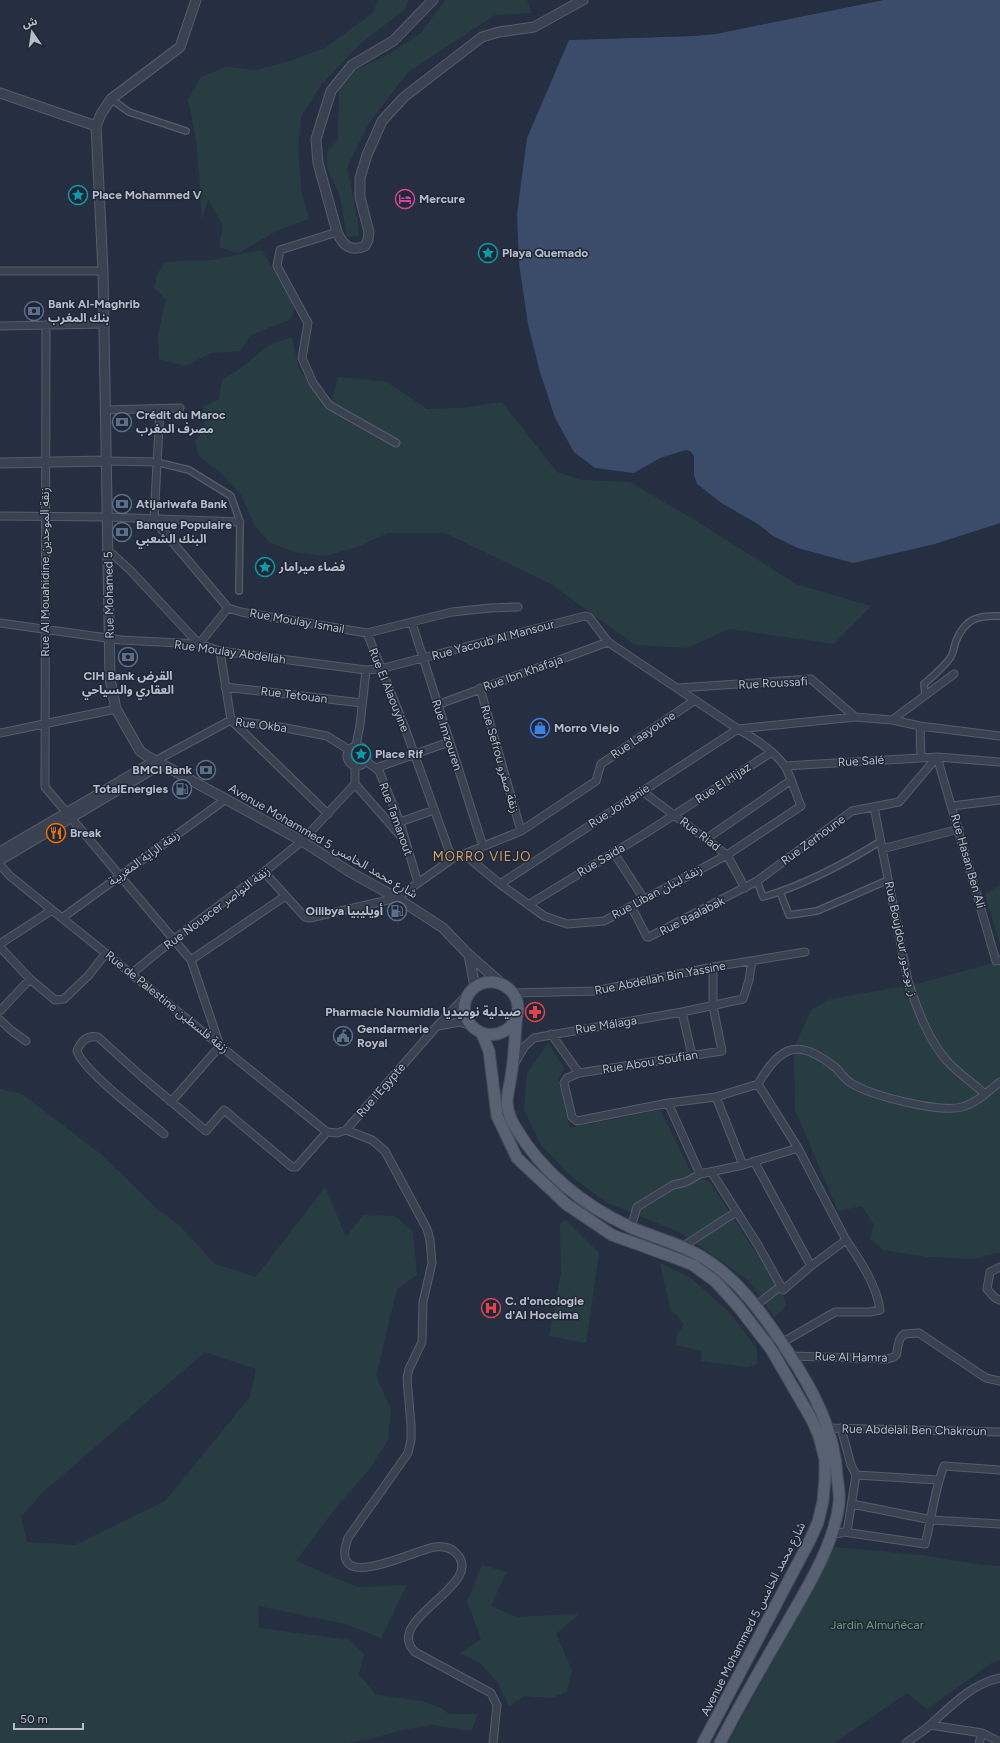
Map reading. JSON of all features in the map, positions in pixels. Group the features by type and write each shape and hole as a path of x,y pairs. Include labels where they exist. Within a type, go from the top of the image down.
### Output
{"main road":[{"path":"516,1018 508,1029 496,1035 482,1034 470,1026 465,1013 465,1003 472,990 488,982 502,984 513,993 518,1006 513,1065 507,1101 511,1119 522,1140 559,1181 586,1202 631,1227 682,1247 711,1262 727,1275 755,1306 782,1343 814,1396 834,1447 838,1470 840,1501 831,1535 810,1582 720,1743"},
{"name":"Avenue Mohammed 5 شارع محمد الخامس","path":"482,1034 489,1051 497,1116 518,1158 566,1204 612,1235 693,1265 715,1281 737,1305 771,1349 812,1420 819,1436 825,1459 825,1478 823,1502 818,1522 810,1540 703,1743"}],"street":[{"path":"0,93 96,126 101,114 111,99 180,47 196,0"},
{"path":"433,0 393,41 352,65 331,91 316,139 318,163 337,232 341,241 349,249 357,250 365,246 368,240 369,232 360,197 360,178 367,155 382,121 404,98 482,37 499,32 534,27 584,0"},
{"path":"111,99 129,112 186,131"},
{"name":"Rue Mohamed 5","path":"96,126 103,271 107,517 109,551 110,680 116,709 140,751 158,763"},
{"path":"337,232 280,250 276,266 308,323 302,358 313,383 329,404 396,443"},
{"path":"0,271 103,271"},
{"path":"0,326 104,324"},
{"name":"Rue Al Mouahidine زنقة الموحدين","path":"46,325 45,787 67,815 191,960"},
{"path":"106,410 180,408"},
{"path":"109,551 130,570 199,644 228,608 154,520 160,409"},
{"path":"0,463 107,461 156,462 190,470 231,496 240,522 239,591"},
{"path":"0,516 107,517 154,520 240,522"},
{"path":"367,634 452,612 518,607"},
{"name":"Rue Moulay Ismail","path":"228,608 241,612 367,634"},
{"name":"Rue Yacoub Al Mansour","path":"366,670 380,670 585,616 589,617 608,642"},
{"path":"926,694 924,684 941,669 951,657 963,625 971,620 1000,616"},
{"name":"Rue Moulay Abdellah","path":"0,623 110,638 199,644 220,651 366,670"},
{"name":"Rue Imzouren","path":"412,623 483,846"},
{"name":"Rue El Alaouyine","path":"367,634 414,754 452,859"},
{"path":"608,642 738,729 754,737 772,752 785,766 790,781 706,839"},
{"name":"Rue Ibn Khafaja","path":"437,705 608,642"},
{"path":"220,651 231,720 328,814"},
{"path":"356,745 366,670"},
{"path":"892,720 954,674"},
{"name":"Rue Roussafi","path":"678,688 811,679 855,717"},
{"name":"Rue Tetouan","path":"225,687 362,703"},
{"name":"Rue Sefrou زنقة صفرو","path":"480,688 521,831"},
{"name":"Rue Laayoune","path":"397,898 452,859 521,831 596,781 601,764 695,700"},
{"path":"0,733 116,709"},
{"path":"738,729 855,717 892,720 920,726 1000,736"},
{"name":"Rue Okba","path":"158,763 231,720 328,736 348,750"},
{"path":"920,726 921,758"},
{"name":"Rue Jordanie","path":"500,884 738,729"},
{"path":"376,768 449,742"},
{"path":"355,766 359,766 366,762 367,751 362,746 356,745 348,750 348,760 355,766 355,784 406,842"},
{"name":"Rue El Hijaz","path":"674,815 772,752"},
{"name":"Rue Salé","path":"785,766 938,757 1000,762"},
{"name":"Rue Hasan Ben Ali","path":"938,757 996,961 1000,960"},
{"name":"Rue Zerhoune","path":"745,888 757,881 852,811 898,802 938,757"},
{"name":"Rue Tamanout","path":"366,762 376,768 400,822 418,883"},
{"path":"0,852 158,763"},
{"name":"Avenue Mohammed 5 شارع محمد الخامس","path":"158,763 302,841 350,872 397,898 443,928 469,956 502,984"},
{"name":"Rue Liban زنقة لبنان","path":"464,854 500,884 544,916 567,924 604,921 727,855 800,806 790,781"},
{"name":"Rue Nouacer زنقة النواصر","path":"131,974 174,939 264,872 302,841 355,784"},
{"name":"Rue Riad","path":"642,791 727,855 745,888"},
{"name":"زنقة الراية المغربية","path":"62,918 226,799"},
{"path":"952,806 1000,800"},
{"name":"Rue Boujdour ز. بوجدور","path":"874,807 908,982 916,1006 930,1036 947,1061 985,1094"},
{"path":"400,822 434,810"},
{"path":"0,860 67,815"},
{"name":"Rue Saida","path":"528,905 674,815"},
{"path":"882,849 959,830"},
{"path":"757,881 763,897 780,892 852,860 881,841"},
{"path":"614,852 644,899"},
{"name":"Rue de Palestine زنقة فلسطين","path":"0,865 10,876 327,1132"},
{"path":"264,872 284,897 305,917 310,918 397,898"},
{"path":"780,892 789,915 817,912 888,880"},
{"name":"Rue Baalabak","path":"631,906 647,937 649,937 745,888"},
{"path":"171,1102 220,1046 191,960 284,897"},
{"path":"0,944 52,910"},
{"path":"0,947 30,978 55,1000 64,999 89,975 106,953"},
{"name":"Rue Abdellah Bin Yassine","path":"513,993 595,991 713,967 805,952"},
{"path":"469,956 472,990"},
{"name":"Rue Málaga","path":"513,1065 524,1047 534,1038 682,1012 743,999 749,980 752,961"},
{"path":"713,967 713,1006"},
{"path":"0,1011 30,978"},
{"name":"Rue l'Egypte","path":"346,1130 437,1026 472,990"},
{"name":"Rue Abou Soufian","path":"579,1073 722,1051 713,1006"},
{"path":"682,1012 692,1055"},
{"path":"0,1020 26,1041"},
{"path":"437,1026 460,1022 470,1026"},
{"path":"552,1034 579,1073 567,1078 564,1083 572,1117 577,1121 668,1102 716,1097 758,1084 765,1071 785,1050 801,1048 816,1054 837,1069 850,1083 863,1089 906,1102 945,1108 961,1108 974,1103 1000,1082"},
{"path":"164,1134 90,1070 79,1058 77,1051 80,1045 91,1036 98,1037 206,1131 224,1110 292,1167 296,1167 327,1132 337,1133 346,1130 372,1140 385,1151 427,1229 432,1253 432,1263 423,1302 422,1342 409,1369 407,1378 411,1426 411,1440 408,1453 348,1538 343,1550 344,1557 352,1567 360,1568 377,1566 436,1546 451,1549 456,1552 462,1566 460,1574 454,1583 416,1621 408,1633 408,1643 414,1652 491,1693 497,1705 493,1743"},
{"path":"758,1084 798,1148 846,1240 856,1254 878,1298 880,1310 870,1312 835,1312 771,1349"},
{"path":"716,1097 743,1164"},
{"path":"668,1102 700,1174"},
{"path":"631,1227 637,1207 673,1185 686,1182 700,1174 743,1164 798,1148"},
{"path":"754,1161 811,1266"},
{"path":"712,1172 758,1245 783,1290 811,1266 846,1240"},
{"path":"682,1247 736,1212"},
{"path":"1000,1267 990,1272 987,1289 995,1298 1000,1300"},
{"path":"755,1306 781,1286"},
{"name":"Rue Al Hamra","path":"790,1356 894,1358 898,1353 899,1341 904,1334 919,1333 986,1378 1000,1381"},
{"name":"Rue Abdelali Ben Chakroun","path":"827,1428 1000,1432"},
{"path":"841,1428 851,1465 856,1475 847,1532"},
{"path":"831,1535 847,1532 925,1544 932,1520 938,1480 944,1466 1000,1470"},
{"path":"856,1475 938,1480"},
{"path":"852,1504 932,1520 1000,1524"},
{"path":"906,1743 930,1725 946,1708 973,1689 1000,1678"},
{"path":"930,1725 982,1733 1000,1742"},
{"path":"979,1743 982,1733"}],"green space":[{"path":"377,0 409,0 403,11 360,44 321,85 301,117 298,151 302,194 309,219 278,230 238,253 219,247 223,226 208,199 202,220 196,145 188,100 201,77 226,67 256,70 290,61 325,48 374,12"},
{"path":"445,0 527,0 532,13 495,15 408,72 369,123 347,167 358,223 359,236 347,237 340,196 327,168 327,151 338,140 339,89 351,71 381,59 421,33"},
{"path":"262,250 294,307 291,319 251,335 240,351 211,353 185,366 159,359 158,335 166,299 154,288 158,273 165,262 212,260"},
{"path":"292,337 299,369 330,408 338,377 387,382 427,409 461,408 502,402 557,472 582,480 630,482 701,524 796,584 871,606 834,644 729,629 687,648 635,645 551,584 445,533 388,533 357,547 326,556 295,552 269,542 255,526 241,495 222,474 199,456 195,441 205,428 203,407 219,399 222,380 240,369 269,345"},
{"path":"1000,885 1000,944 985,894"},
{"path":"1000,961 1000,1252 974,1259 928,1257 884,1250 870,1239 874,1225 862,1206 838,1211 795,1110 794,1048 811,1010 831,999 921,983"},
{"path":"548,1043 564,1068 558,1080 570,1128 660,1110 694,1178 709,1181 783,1294 786,1305 775,1318 748,1280 681,1233 606,1202 572,1177 541,1145 524,1110 527,1073"},
{"path":"0,1089 22,1094 102,1155 156,1208 180,1226 215,1264 256,1277 325,1187 346,1237 363,1215 395,1216 413,1232 417,1275 397,1289 376,1376 391,1409 388,1440 369,1470 337,1506 296,1561 357,1587 407,1585 381,1638 346,1624 258,1606 259,1628 350,1640 364,1654 359,1674 376,1695 422,1701 441,1708 449,1714 478,1714 471,1731 432,1725 401,1730 349,1743 0,1743","holes":["205,1352 256,1369 250,1397 165,1501 75,1545 27,1542 21,1517 42,1493"]},
{"path":"566,1220 599,1253 586,1343 549,1336 561,1273 560,1223"},
{"path":"660,1263 691,1278 729,1312 757,1348 757,1364 747,1367 701,1361 702,1351 676,1345 677,1334 684,1325 677,1315 671,1311"},
{"name":"Jardín Almuñécar","path":"835,1547 921,1555 982,1565 1000,1566 1000,1661 993,1662 927,1709 907,1693 834,1743 728,1743"},
{"path":"482,1565 506,1572 491,1606 516,1617 579,1614 556,1634 572,1670 567,1692 551,1698 525,1696 509,1706 497,1682 480,1663 460,1653 481,1639 467,1602"}],"water":[{"path":"883,0 1000,0 1000,523 935,544 853,563 798,548 773,536 758,524 723,504 697,484 694,475 694,456 690,451 686,450 660,458 634,473 595,468 574,452 555,418 540,372 528,324 519,263 517,214 527,138 569,40 715,34"}],"pier":[{"path":"873,0 883,0 715,34 566,40 569,38 715,32"}],"place":[{"name":"Place Mohammed V","path":"78,195"},
{"name":"Mercure","path":"405,199"},
{"name":"Playa Quemado","path":"488,253"},
{"name":"Bank Al-Maghrib بنك المغرب","path":"34,311"},
{"name":"Crédit du Maroc مصرف المغرب","path":"122,422"},
{"name":"Atijariwafa Bank","path":"122,504"},
{"name":"Banque Populaire البنك الشعبي","path":"122,532"},
{"name":"فضاء ميرامار","path":"265,567"},
{"name":"CIH Bank القرض العقاري والسياحي","path":"128,657"},
{"name":"Morro Viejo","path":"540,728"},
{"name":"Place Rif","path":"361,754"},
{"name":"BMCI Bank","path":"206,770"},
{"name":"TotalEnergies","path":"182,789"},
{"name":"Break","path":"56,833"},
{"name":"Oilibya أويليبيا","path":"397,911"},
{"name":"Pharmacie Noumidia صيدلية نوميديا","path":"535,1012"},
{"name":"Gendarmerie Royal","path":"343,1036"},
{"name":"C. d'oncologie d'Al Hoceima","path":"491,1308"}],"district":[{"name":"MORRO VIEJO","path":"482,856"}]}
